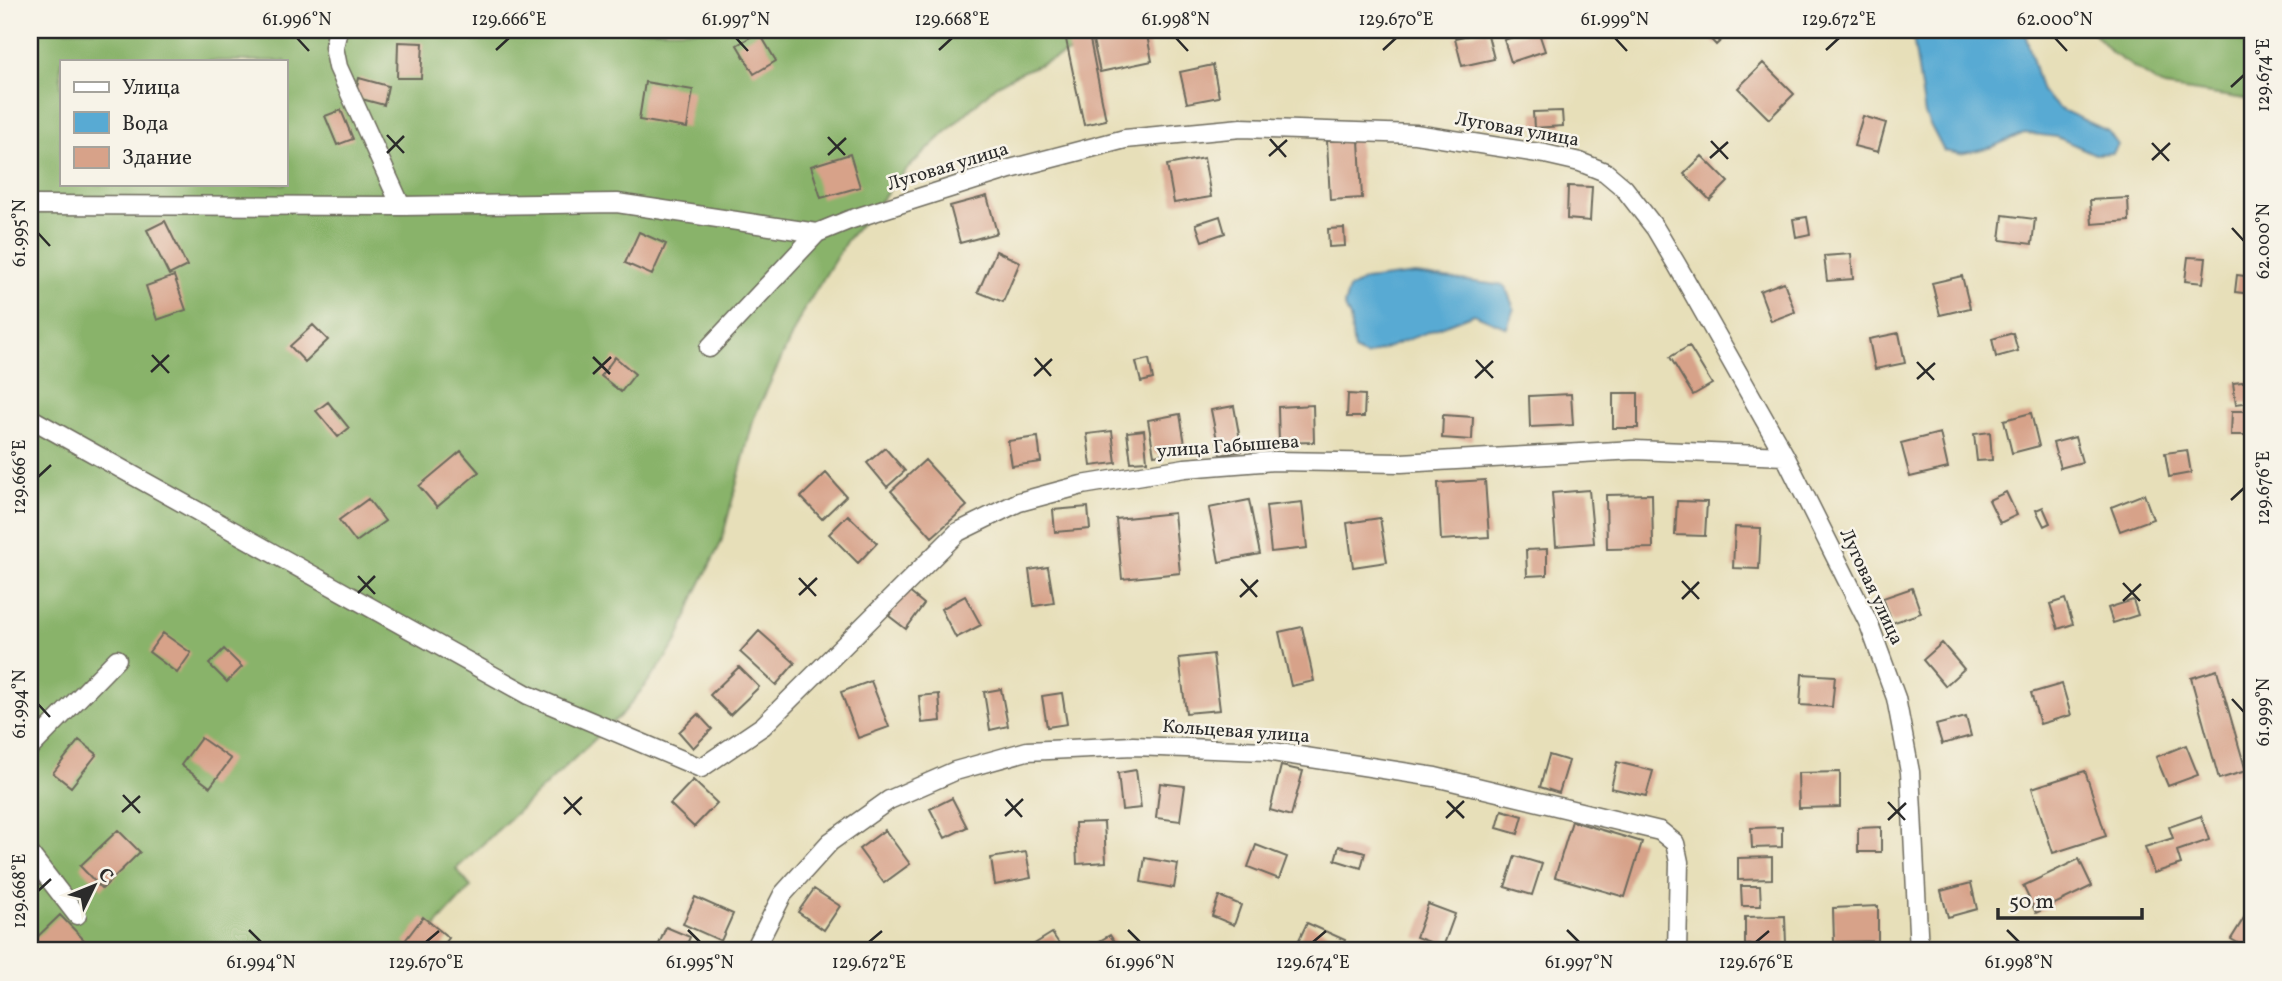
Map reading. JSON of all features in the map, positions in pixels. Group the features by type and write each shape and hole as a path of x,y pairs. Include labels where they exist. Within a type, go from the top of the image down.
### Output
{"street":[{"path":"338,30 334,47 338,67 401,206"},
{"name":"Луговая улица","path":"709,348 817,233 849,220 1010,169 1125,139 1241,128 1416,134 1545,154 1580,162 1605,172 1624,188 1655,228 1785,456 1869,624 1896,698 1910,772 1919,951"},
{"path":"30,205 401,206 617,203 817,233"},
{"name":"улица Габышева","path":"30,418 528,695 701,768 762,726 958,532 1019,502 1082,485 1185,468 1274,461 1401,463 1635,450 1785,456"},
{"path":"30,748 117,659"},
{"name":"Кольцевая улица","path":"754,951 783,894 830,842 889,800 955,771 1027,751 1133,746 1266,751 1435,776 1660,831 1675,843 1679,862 1677,951"},
{"path":"30,854 77,915"}],"green space":[{"path":"30,30 1152,30 1068,53 995,86 907,169 847,240 802,313 754,418 721,543 696,593 677,641 624,712 456,869 471,887 438,923 423,951 30,951"},
{"path":"2091,30 2252,30 2252,100 2164,87 2112,53"}],"water":[{"path":"1912,30 2024,30 2042,92 2060,109 2108,131 2118,145 2113,153 2095,154 2057,137 2024,133 1992,147 1960,154 1944,151 1925,115"},
{"path":"1415,274 1505,286 1514,308 1507,328 1474,314 1366,356 1354,350 1350,318 1344,305 1349,289 1365,280"}],"building":[{"path":"1064,30 1088,30 1106,120 1084,125"},
{"path":"1120,30 1146,30 1152,61 1100,72 1092,36"},
{"path":"1538,30 1545,51 1511,62 1504,40"},
{"path":"1702,30 1732,30 1716,45"},
{"path":"1487,31 1494,59 1462,66 1455,38"},
{"path":"759,32 776,61 754,74 737,45"},
{"path":"398,42 423,43 421,78 397,78"},
{"path":"1763,63 1794,94 1769,119 1738,88"},
{"path":"1213,65 1219,97 1187,103 1180,72"},
{"path":"359,78 388,86 384,105 354,97"},
{"path":"645,82 693,90 687,128 639,120"},
{"path":"341,110 353,139 337,145 325,116"},
{"path":"1562,111 1563,126 1534,128 1533,112"},
{"path":"1863,116 1886,123 1878,152 1854,146"},
{"path":"1359,140 1362,198 1330,200 1327,141"},
{"path":"850,154 860,187 821,198 811,166"},
{"path":"1702,156 1728,182 1710,200 1684,174"},
{"path":"1204,158 1211,197 1174,203 1167,165"},
{"path":"1568,186 1592,187 1590,221 1567,219"},
{"path":"987,196 997,233 960,243 950,206"},
{"path":"2128,198 2129,221 2092,224 2090,200"},
{"path":"2003,215 2035,219 2032,244 2000,240"},
{"path":"1220,216 1225,233 1202,241 1196,224"},
{"path":"1807,217 1810,234 1796,237 1793,219"},
{"path":"165,221 187,266 169,275 147,230"},
{"path":"1344,228 1345,246 1329,247 1328,229"},
{"path":"639,232 666,244 652,275 625,263"},
{"path":"996,251 1020,262 1003,302 978,292"},
{"path":"1851,254 1853,279 1827,281 1824,256"},
{"path":"2188,257 2206,258 2203,283 2185,281"},
{"path":"2237,275 2252,277 2252,294 2235,292"},
{"path":"174,276 186,310 157,320 146,286"},
{"path":"1962,276 1970,308 1940,315 1932,283"},
{"path":"1784,282 1795,312 1771,321 1760,291"},
{"path":"313,325 328,340 305,362 290,346"},
{"path":"1899,333 1905,363 1875,369 1869,339"},
{"path":"2013,333 2018,351 1996,357 1992,339"},
{"path":"1689,346 1712,384 1693,395 1670,357"},
{"path":"615,357 635,374 621,392 601,376"},
{"path":"1149,359 1153,379 1141,382 1136,362"},
{"path":"2252,381 2252,402 2236,404 2233,383"},
{"path":"1613,393 1638,393 1638,428 1613,428"},
{"path":"1348,394 1365,395 1364,417 1347,417"},
{"path":"1571,394 1573,425 1530,427 1529,396"},
{"path":"328,402 349,428 338,437 316,411"},
{"path":"1313,405 1314,442 1279,443 1278,407"},
{"path":"1234,406 1242,451 1220,455 1211,410"},
{"path":"2232,411 2252,411 2252,435 2231,435"},
{"path":"2031,413 2039,446 2012,453 2004,420"},
{"path":"1180,414 1186,450 1154,455 1148,420"},
{"path":"1443,415 1473,417 1472,440 1442,438"},
{"path":"1144,430 1147,461 1131,462 1127,432"},
{"path":"1112,431 1116,463 1091,466 1087,434"},
{"path":"1990,432 1992,460 1977,461 1974,434"},
{"path":"1940,433 1948,468 1910,477 1901,443"},
{"path":"1038,437 1041,462 1012,466 1008,441"},
{"path":"2075,437 2082,462 2060,468 2053,443"},
{"path":"885,448 905,471 887,487 867,463"},
{"path":"2187,450 2191,473 2169,477 2165,453"},
{"path":"461,451 479,472 437,507 419,486"},
{"path":"925,460 967,506 932,537 891,491"},
{"path":"826,473 846,496 822,519 801,497"},
{"path":"1485,480 1489,537 1441,540 1438,483"},
{"path":"1589,490 1594,543 1556,546 1552,493"},
{"path":"2006,492 2017,515 2000,523 1989,500"},
{"path":"1652,494 1653,548 1607,549 1606,495"},
{"path":"2144,494 2153,519 2120,531 2111,507"},
{"path":"368,499 385,521 356,542 339,520"},
{"path":"1249,500 1260,554 1219,562 1209,508"},
{"path":"1677,501 1707,502 1705,536 1675,535"},
{"path":"1302,502 1307,548 1271,552 1266,506"},
{"path":"1088,507 1090,529 1055,532 1053,510"},
{"path":"2043,507 2050,523 2044,526 2036,510"},
{"path":"1174,513 1180,573 1122,579 1116,519"},
{"path":"848,515 877,543 858,563 829,534"},
{"path":"1380,518 1387,562 1353,567 1347,523"},
{"path":"1735,527 1761,528 1759,569 1733,568"},
{"path":"1547,549 1547,575 1527,576 1526,550"},
{"path":"1048,567 1054,603 1034,606 1029,570"},
{"path":"1912,588 1921,613 1892,623 1883,598"},
{"path":"908,591 924,604 906,629 889,616"},
{"path":"965,596 981,625 956,638 941,609"},
{"path":"2065,599 2073,624 2058,629 2050,604"},
{"path":"2133,600 2138,615 2113,623 2108,608"},
{"path":"1302,627 1314,681 1291,686 1279,632"},
{"path":"759,631 795,663 776,685 740,652"},
{"path":"163,633 191,653 177,673 149,652"},
{"path":"1942,643 1964,669 1945,686 1923,660"},
{"path":"224,649 242,667 227,682 209,664"},
{"path":"1213,654 1220,710 1186,713 1179,658"},
{"path":"739,667 759,687 730,715 710,695"},
{"path":"2217,670 2246,771 2219,779 2191,678"},
{"path":"1802,674 1835,676 1832,707 1800,705"},
{"path":"871,681 889,727 858,738 841,692"},
{"path":"2062,684 2071,715 2040,724 2031,693"},
{"path":"1001,689 1008,726 990,730 984,692"},
{"path":"1062,693 1067,724 1047,727 1042,696"},
{"path":"939,694 941,721 922,723 919,696"},
{"path":"698,714 712,729 693,748 679,732"},
{"path":"1966,717 1971,736 1942,744 1936,725"},
{"path":"201,738 231,759 210,787 181,765"},
{"path":"79,740 97,754 71,787 53,773"},
{"path":"2186,745 2198,775 2168,786 2156,757"},
{"path":"1549,755 1569,761 1559,793 1540,787"},
{"path":"1617,762 1653,771 1646,796 1611,788"},
{"path":"1281,766 1303,771 1291,816 1270,810"},
{"path":"1136,770 1141,808 1122,810 1118,773"},
{"path":"2085,771 2106,836 2053,853 2032,788"},
{"path":"1840,772 1840,807 1799,808 1798,773"},
{"path":"693,780 717,803 694,827 670,804"},
{"path":"1160,783 1185,786 1180,821 1156,818"},
{"path":"952,798 967,827 945,838 930,809"},
{"path":"1502,810 1523,816 1518,834 1497,828"},
{"path":"2201,816 2209,840 2177,851 2181,864 2154,873 2145,847 2173,838 2169,827"},
{"path":"1572,821 1642,842 1625,897 1555,877"},
{"path":"1104,822 1106,862 1077,864 1075,823"},
{"path":"1782,827 1782,847 1752,848 1751,828"},
{"path":"1881,827 1881,852 1858,852 1858,828"},
{"path":"118,830 140,852 102,889 80,866"},
{"path":"885,830 910,864 884,883 859,849"},
{"path":"1256,845 1287,857 1279,879 1248,867"},
{"path":"1339,846 1365,853 1361,868 1335,860"},
{"path":"1026,852 1031,878 995,885 991,858"},
{"path":"1515,856 1542,864 1532,895 1505,887"},
{"path":"1772,857 1772,879 1738,880 1738,858"},
{"path":"1145,858 1178,864 1174,888 1141,882"},
{"path":"2079,859 2092,886 2036,913 2023,886"},
{"path":"1971,883 1977,909 1948,917 1941,891"},
{"path":"1741,886 1760,886 1761,906 1742,906"},
{"path":"814,889 840,906 824,930 798,912"},
{"path":"1219,896 1241,905 1234,925 1212,916"},
{"path":"695,897 733,914 721,941 683,924"},
{"path":"1428,904 1455,914 1443,947 1416,937"},
{"path":"1878,906 1878,941 1834,942 1833,908"},
{"path":"60,915 94,950 40,951 32,942"},
{"path":"1785,916 1786,944 1745,945 1745,917"},
{"path":"423,917 449,938 439,951 416,951 404,942"},
{"path":"2244,918 2252,923 2252,951 2231,939"},
{"path":"1307,923 1345,940 1340,951 1308,951 1296,946"},
{"path":"666,927 690,937 684,951 657,949"},
{"path":"1052,933 1064,951 1030,951 1028,948"},
{"path":"1110,935 1120,951 1093,951 1091,946"},
{"path":"1865,945 1886,945 1886,951 1865,951"}]}
